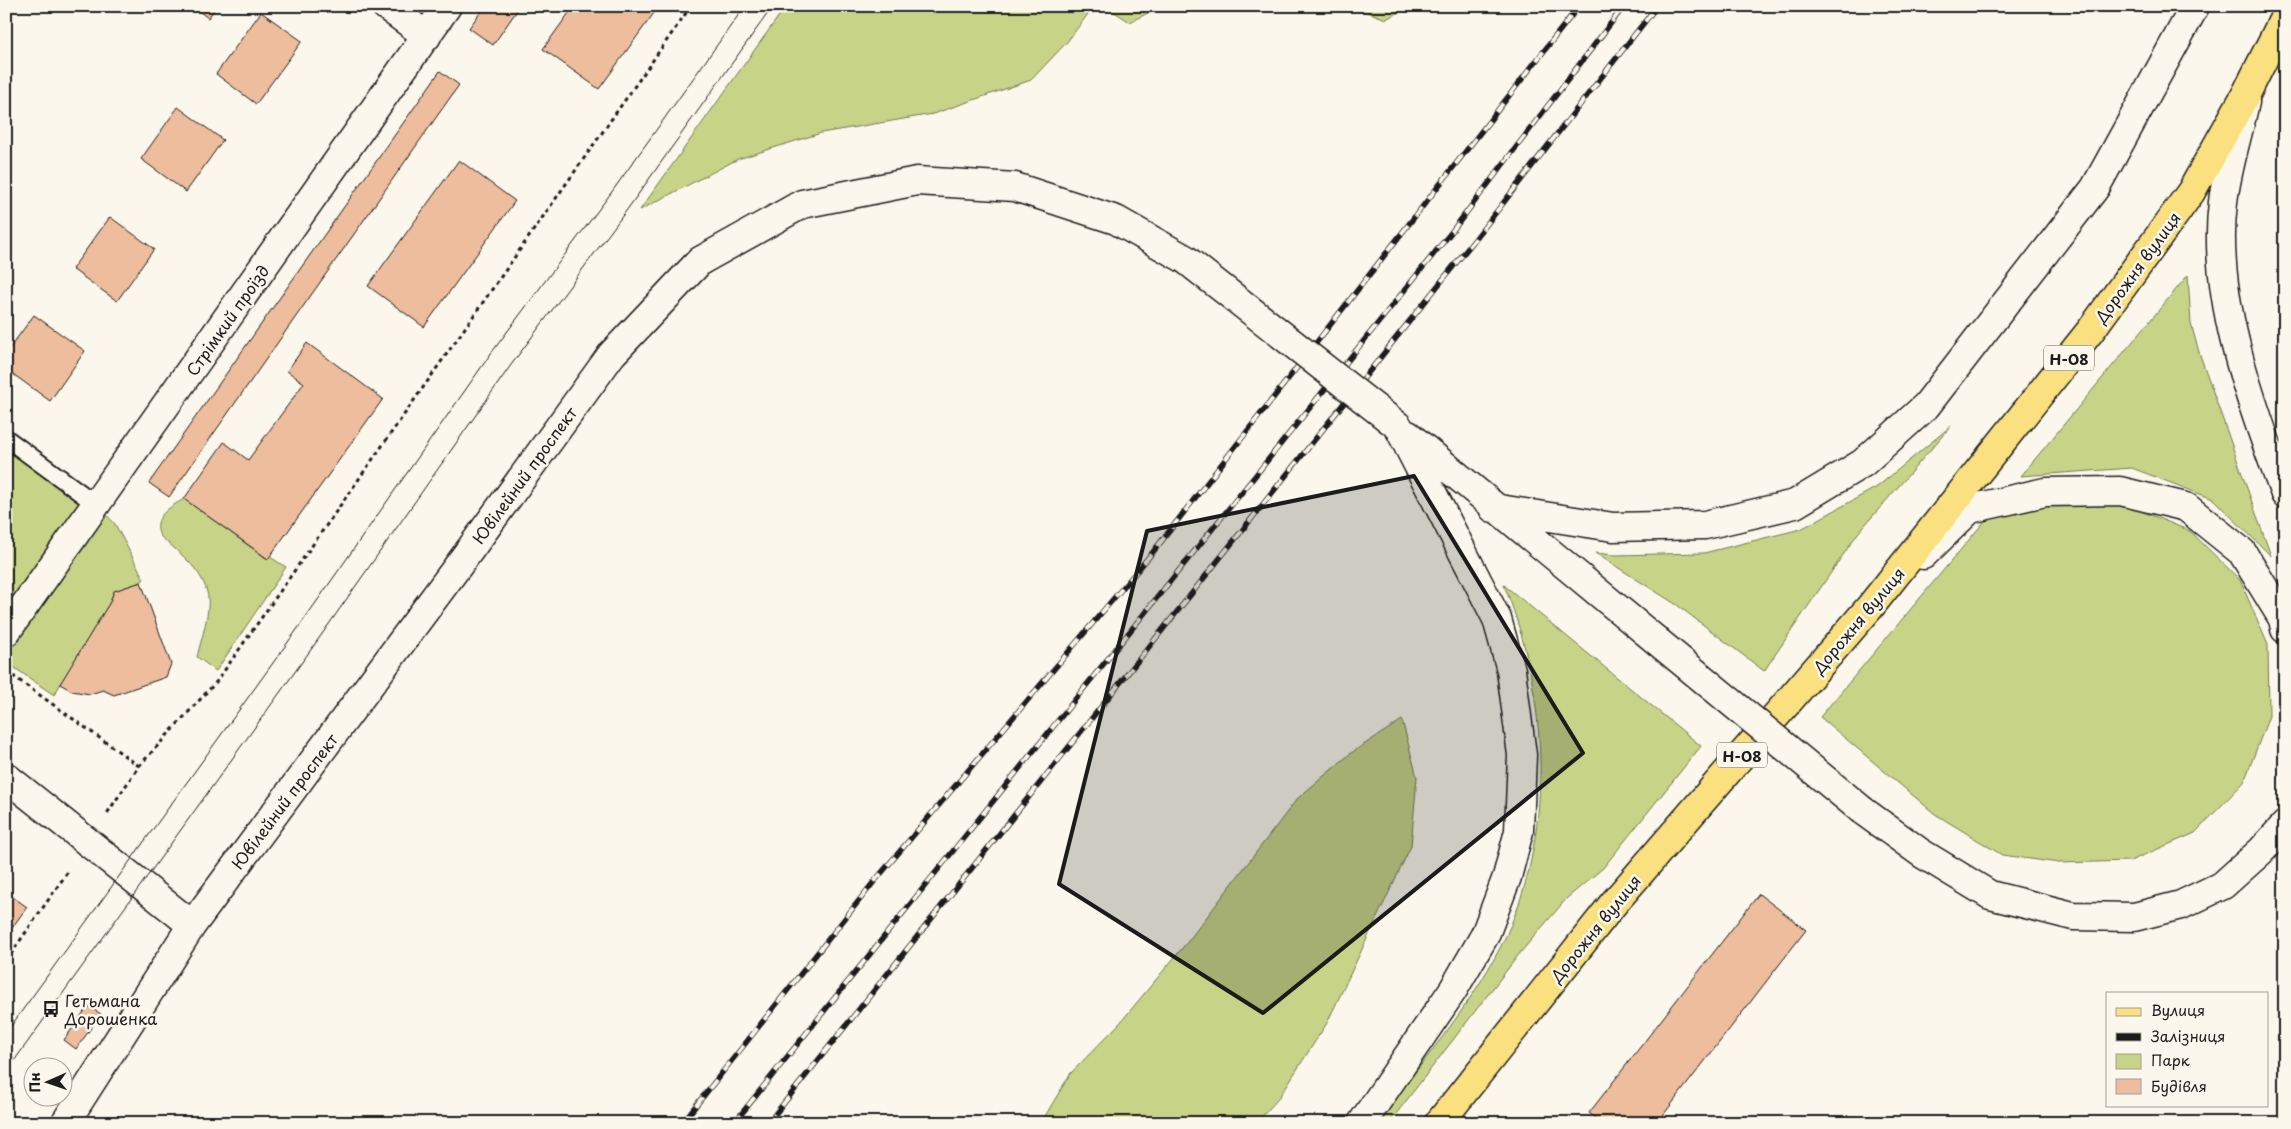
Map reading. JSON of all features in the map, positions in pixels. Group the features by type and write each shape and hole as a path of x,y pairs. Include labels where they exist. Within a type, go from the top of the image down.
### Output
{"main road":[{"path":"386,6 427,36"},
{"name":"Стрімкий проїзд","path":"6,632 447,6"},
{"path":"1493,508 1613,527 1705,525 1795,504 1863,464 1926,406 2095,188 2195,6"},
{"name":"Н-08","path":"2246,94 2285,16"},
{"path":"2246,94 2223,202 2222,272 2238,351 2285,494"},
{"name":"Дорожня вулиця","path":"1439,1123 1613,904 1870,607 2091,330 2191,192 2246,94"},
{"name":"Ювілейний проспект","path":"65,1123 192,925 612,354 700,261 802,204 917,182 1015,187 1116,220 1185,259 1398,426 1493,508 1863,811 1921,854 1990,895 2073,916 2134,917 2181,905 2224,885 2261,851 2285,825"},
{"path":"1362,1123 1453,990 1485,935 1507,877 1519,831 1522,755 1511,670 1497,619 1398,426"},
{"path":"1870,607 1970,509 2045,492 2120,491 2186,507 2242,552 2283,619 2285,628"},
{"path":"6,776 192,925"}],"lane":[{"path":"2260,66 2285,46"},
{"path":"6,438 97,505"}],"path":[{"path":"139,766 217,681 691,6"}],"highlighted area":[{"path":"1414,476 1583,753 1263,1013 1059,884 1147,531"}],"green space":[{"path":"786,6 1094,6 1067,42 1031,80 933,114 821,133 738,159 640,210"},
{"path":"1105,6 1162,6 1130,22"},
{"path":"1351,6 1411,6 1386,19"},
{"path":"2188,275 2191,324 2199,352 2271,556 2213,499 2132,468 2021,476"},
{"path":"1951,426 1858,533 1764,671 1677,605 1595,553 1615,555 1704,553 1801,529 1877,487"},
{"path":"6,442 102,510 115,524 144,579 141,582 114,591 110,602 54,695 6,662"},
{"path":"184,499 267,559 270,557 286,567 216,671 197,657 208,607 204,583 188,561 160,536 158,529 158,523 163,513"},
{"path":"2124,504 2190,531 2240,580 2268,645 2269,716 2244,782 2195,833 2130,861 2059,863 2002,855 1935,814 1820,717 1989,516 2053,506"},
{"path":"1504,585 1701,746 1603,868 1567,898 1520,953 1389,1123 1376,1123 1442,1037 1488,970 1501,946 1519,904 1531,860 1538,813 1540,766 1537,719 1530,672 1519,627"},
{"path":"1402,720 1417,777 1411,846 1327,1023 1278,1099 1256,1123 1041,1123 1070,1074 1119,1024 1189,940 1297,799 1351,753"}],"building":[{"path":"192,6 217,6 208,18"},
{"path":"485,6 520,6 493,45 469,28"},
{"path":"574,6 659,6 599,89 543,49"},
{"path":"261,12 302,41 256,104 216,74"},
{"path":"440,71 459,85 169,497 149,483"},
{"path":"178,107 223,140 186,192 141,159"},
{"path":"459,160 515,201 424,327 368,286"},
{"path":"110,217 154,249 117,301 72,269"},
{"path":"34,315 85,351 50,401 6,369 6,353"},
{"path":"307,343 383,399 268,559 184,499 224,442 248,460 304,383 287,371"},
{"path":"141,582 171,664 166,677 114,695 103,690 90,694 72,691 60,684 110,602 114,591"},
{"path":"6,892 27,907 6,936"},
{"path":"1759,894 1806,930 1657,1123 1602,1123 1589,1113"},
{"path":"88,1006 101,1014 76,1049 64,1040"}],"tram line":[{"path":"6,1033 296,631 492,352 611,193 745,6"},
{"path":"6,1072 315,644 511,365 629,207 773,6"}],"railway":[{"path":"682,1123 873,883 1153,552 1579,6"},
{"path":"734,1123 1453,230 1624,6"},
{"path":"768,1123 1472,243 1657,6"}],"place":[{"name":"Гетьмана Дорошенка","path":"51,1009"}]}
